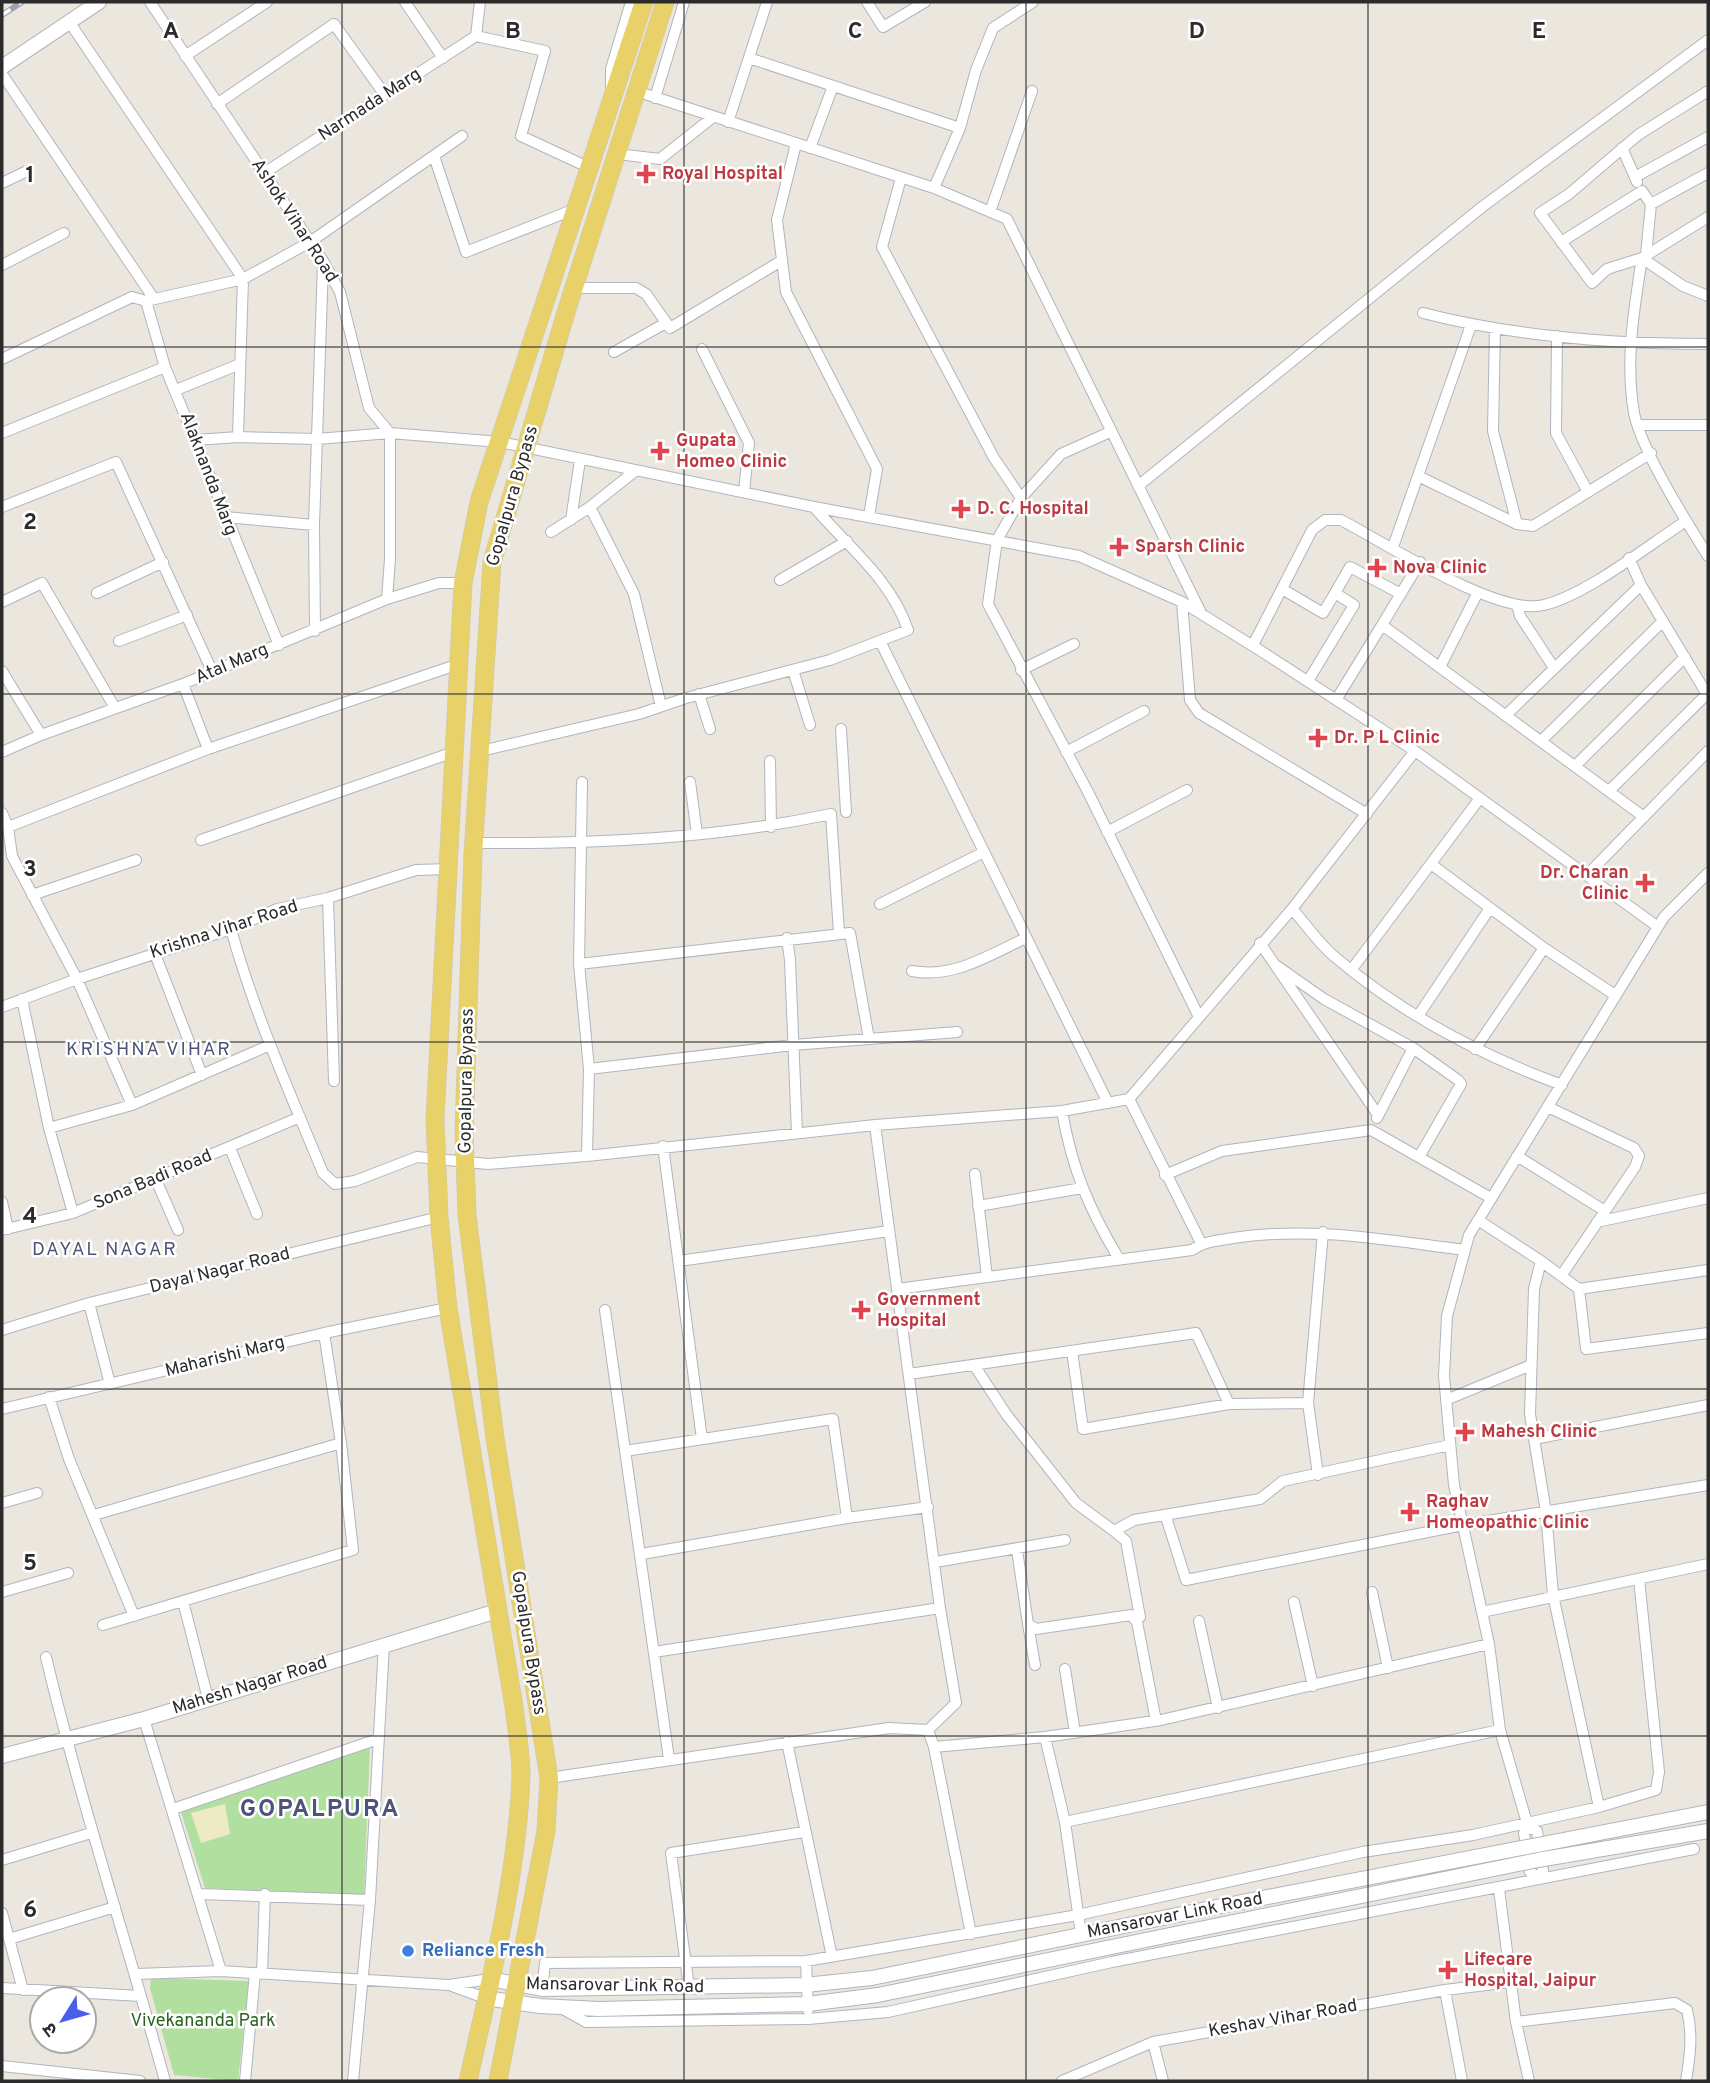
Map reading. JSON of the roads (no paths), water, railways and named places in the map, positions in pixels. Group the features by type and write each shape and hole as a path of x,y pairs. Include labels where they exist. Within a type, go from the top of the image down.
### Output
{"main road":[{"name":"Gopalpura Bypass","path":"468,2081 508,1889 518,1823 521,1773 514,1707 448,1308 439,1217 435,1119 450,869 456,665 463,583 479,502 643,2"},
{"name":"Gopalpura Bypass","path":"498,2081 547,1831 549,1777 495,1438 467,1215 465,1163 474,843 492,562 574,288 665,2"}],"street":[{"path":"2,67 99,2"},
{"name":"Ashok Vihar Road","path":"150,2 323,261 340,292 369,408 390,433"},
{"path":"185,56 267,2"},
{"path":"405,2 443,58"},
{"path":"480,2 476,36 545,51 521,136 590,168"},
{"path":"611,101 611,69 631,2"},
{"path":"655,98 684,2"},
{"path":"728,122 767,2"},
{"path":"867,2 883,27 925,2"},
{"path":"934,188 960,128 976,69 993,28 1033,2"},
{"path":"70,23 243,279 238,436"},
{"path":"218,104 334,24 385,95"},
{"name":"Narmada Marg","path":"264,173 476,36"},
{"path":"1138,486 1482,207 1708,40"},
{"path":"749,58 960,128"},
{"name":"Alaknanda Marg","path":"2,74 150,300 165,366 279,645"},
{"path":"810,148 833,86"},
{"path":"990,212 1032,90"},
{"path":"636,92 934,188 1007,219 1201,614"},
{"path":"1706,96 1675,109 1540,214 1592,283 1607,269 1644,257 1708,217"},
{"path":"617,154 660,159 713,117"},
{"path":"2,359 132,298 150,300 243,279 310,242 462,136"},
{"path":"1635,177 1708,137"},
{"path":"796,144 777,220 786,292 877,469 869,516"},
{"path":"1622,148 1639,192 1647,196 1651,204 1629,344 1634,414 1650,453 1708,556"},
{"path":"434,156 466,252 575,209"},
{"path":"2,183 27,171"},
{"path":"1651,204 1708,173"},
{"path":"901,178 882,247 994,458 1021,498"},
{"path":"1561,242 1639,192"},
{"path":"2,265 64,233"},
{"path":"1644,257 1654,269 1706,292"},
{"path":"315,631 314,525 323,261"},
{"path":"574,288 636,288 646,294 664,324 670,328 781,261"},
{"path":"1423,313 1471,325 1629,344 1708,344"},
{"path":"614,352 664,324"},
{"path":"1393,547 1471,325"},
{"path":"1495,328 1493,431 1517,524"},
{"path":"1557,336 1556,433 1588,492"},
{"path":"702,349 749,443 744,492"},
{"path":"176,390 240,364"},
{"path":"2,433 165,366"},
{"path":"1639,425 1708,425"},
{"path":"1110,432 1061,454 1021,498 997,540 988,604 1107,832 1199,1017"},
{"path":"387,599 390,559 390,433"},
{"path":"196,440 238,436 317,439 390,433 500,442 814,507 1079,556 1182,602 1253,645 1415,751 1658,926"},
{"path":"1418,476 1517,524 1533,526 1650,453"},
{"path":"571,520 580,460"},
{"path":"2,508 116,462 212,671"},
{"path":"551,532 590,507 635,471"},
{"path":"590,507 634,594 661,706"},
{"path":"481,751 793,670 881,643 908,630 901,609 866,561 814,507"},
{"path":"225,517 314,525"},
{"path":"1253,645 1312,530 1325,520 1341,520 1478,592 1517,605 1543,605 1571,595 1686,521"},
{"path":"780,580 846,541"},
{"path":"1609,790 1708,695 1642,585 1629,558"},
{"path":"97,593 163,562"},
{"path":"1336,700 1420,562"},
{"path":"1282,589 1323,613 1350,567 1401,593"},
{"path":"2,602 43,583 115,708"},
{"name":"Atal Marg","path":"2,752 41,734 183,684 387,599 439,583 463,583"},
{"path":"1506,715 1642,585"},
{"path":"1440,667 1478,592"},
{"path":"1308,681 1354,605 1335,593"},
{"path":"1182,602 1190,700 1199,713 1367,814"},
{"path":"1517,605 1520,616 1554,668"},
{"path":"119,641 187,615"},
{"path":"1541,741 1663,621"},
{"path":"1382,625 1644,817"},
{"path":"881,643 982,853 1108,1103"},
{"path":"1021,670 1074,645"},
{"path":"1575,766 1685,657"},
{"path":"8,827 208,748 456,665"},
{"path":"793,670 810,725"},
{"path":"2,671 41,734"},
{"path":"183,684 208,748"},
{"path":"699,694 710,729"},
{"path":"1066,752 1144,711"},
{"path":"474,843 582,844 771,827 851,811 841,729"},
{"path":"231,929 246,985 270,1045 323,1173 335,1184 355,1181 417,1157 465,1163 587,1156 875,1125 1062,1111 1129,1099 1292,909 1415,751"},
{"path":"1587,875 1708,751"},
{"path":"201,840 454,752"},
{"path":"769,761 771,827"},
{"path":"582,782 579,964 589,1069 587,1156"},
{"path":"690,782 697,834"},
{"path":"1107,832 1187,790"},
{"path":"1352,970 1480,798"},
{"path":"2,813 8,827 12,856 77,979 131,1105"},
{"path":"831,814 839,933"},
{"path":"880,904 982,853"},
{"path":"2,863 12,856"},
{"path":"32,895 136,860"},
{"path":"1431,864 1544,948 1615,995"},
{"name":"Krishna Vihar Road","path":"2,1007 77,979 231,929 277,909 328,898 416,870 450,869"},
{"path":"1538,1879 1530,1872 1524,1833 1527,1825 1500,1730 1489,1644 1463,1525 1450,1445 1446,1400 1447,1316 1465,1250 1478,1220 1658,926 1708,873"},
{"path":"328,898 334,1081"},
{"path":"1418,1016 1490,908"},
{"path":"1292,909 1333,956 1418,1016 1503,1064 1562,1085"},
{"path":"579,964 787,938 850,933 869,1038"},
{"path":"787,938 797,1133"},
{"path":"912,971 931,975 948,972 1026,938"},
{"path":"1264,939 1276,966 1378,1115"},
{"path":"1475,1049 1544,948"},
{"path":"155,954 202,1075"},
{"path":"1276,966 1324,999 1453,1073 1461,1084 1419,1157"},
{"path":"22,999 50,1128 73,1213"},
{"path":"589,1069 793,1045 957,1032"},
{"path":"50,1128 131,1105 270,1045"},
{"path":"1371,1130 1413,1048"},
{"path":"1129,1099 1201,1243"},
{"path":"1548,1107 1637,1151 1639,1156 1635,1167 1561,1276"},
{"path":"1062,1111 1070,1158 1092,1215 1119,1259"},
{"name":"Sona Badi Road","path":"5,1229 73,1213 300,1118"},
{"path":"549,1777 890,1728 928,1730 956,1703 940,1608 875,1125"},
{"path":"1165,1175 1222,1152 1371,1130 1491,1198"},
{"path":"663,1146 702,1439"},
{"path":"230,1148 257,1214"},
{"path":"1517,1156 1605,1211"},
{"path":"975,1174 987,1277"},
{"path":"156,1180 178,1230"},
{"path":"978,1206 1082,1188"},
{"path":"1597,1222 1708,1198"},
{"path":"2,1202 5,1229"},
{"name":"Dayal Nagar Road","path":"2,1330 89,1303 439,1217"},
{"path":"1478,1220 1579,1289 1708,1269"},
{"path":"679,1261 889,1231"},
{"path":"897,1289 1192,1250 1201,1243 1268,1233 1323,1232 1465,1250"},
{"path":"1318,1475 1308,1403 1323,1232"},
{"path":"1541,1261 1534,1289 1530,1414 1546,1512 1553,1595 1599,1807"},
{"path":"1579,1289 1586,1349 1708,1333"},
{"path":"89,1303 110,1384"},
{"name":"Maharishi Marg","path":"2,1409 324,1333 448,1308"},
{"path":"605,1310 642,1554 669,1759"},
{"path":"103,1625 353,1550 341,1443 324,1333"},
{"path":"909,1374 1196,1333 1229,1404"},
{"path":"1072,1350 1083,1429 1229,1404 1308,1403"},
{"path":"974,1365 1006,1414 1076,1503 1126,1541 1140,1617"},
{"path":"1446,1400 1531,1366"},
{"path":"50,1397 69,1459 134,1616"},
{"path":"1534,1439 1708,1405"},
{"path":"625,1451 833,1419 847,1518"},
{"path":"94,1515 341,1443"},
{"path":"1114,1531 1134,1520 1166,1517 1260,1499 1283,1481 1450,1445"},
{"path":"1166,1517 1186,1580 1463,1525 1708,1485"},
{"path":"2,1503 37,1493"},
{"path":"642,1554 847,1518 928,1507"},
{"path":"935,1562 1065,1540"},
{"path":"1017,1550 1035,1665"},
{"path":"1482,1612 1708,1564"},
{"path":"2,1592 68,1573"},
{"path":"542,1989 545,1963 806,1961 1078,1915 1363,1852 1527,1825 1646,1794 1656,1790 1659,1782 1639,1579"},
{"path":"1372,1592 1388,1668"},
{"path":"183,1601 208,1699"},
{"path":"1294,1602 1313,1686"},
{"path":"654,1652 940,1608"},
{"name":"Mahesh Nagar Road","path":"2,1756 144,1718 497,1611"},
{"path":"1028,1624 1036,1629 1131,1615 1137,1622 1156,1721"},
{"path":"1199,1621 1218,1708"},
{"path":"353,2081 370,1900 384,1644"},
{"path":"934,1746 1045,1737 1156,1721 1489,1644"},
{"path":"46,1657 65,1740 91,1833 136,1974 165,2081"},
{"path":"1065,1669 1075,1733"},
{"path":"144,1718 200,1894 221,1971"},
{"path":"928,1730 934,1746 971,1934"},
{"path":"1065,1822 1500,1730"},
{"path":"1045,1737 1065,1822 1081,1934"},
{"path":"173,1809 378,1739"},
{"path":"787,1742 832,1957"},
{"name":"Mansarovar Link Road","path":"449,1985 485,1998 542,1989 805,1985 872,1978 1211,1908 1708,1812"},
{"name":"Mansarovar Link Road","path":"449,1985 490,1979 515,1994 558,2007 808,2004 878,1995 1111,1955 1214,1926 1538,1860 1708,1831"},
{"path":"689,1988 671,1853 804,1832"},
{"path":"2,1860 91,1833"},
{"path":"558,2007 586,2022 808,2019 888,2012 1111,1955 1499,1889 1694,1849"},
{"path":"1499,1889 1516,2022 1529,2081"},
{"path":"200,1894 370,1900"},
{"path":"245,2081 259,1973 265,1895"},
{"path":"9,1939 115,1907"},
{"path":"2,1913 23,1990"},
{"path":"806,1961 808,2019"},
{"path":"136,1974 221,1971 449,1985"},
{"name":"Keshav Vihar Road","path":"1062,2081 1153,2042 1445,1990 1511,1982"},
{"path":"2,1987 141,1996"},
{"path":"1445,1990 1462,2081"},
{"path":"1516,2022 1675,2003 1687,2010 1691,2025 1692,2043 1686,2081"},
{"path":"1153,2042 1163,2081"},
{"path":"2,2066 140,2081"}],"railway":[{"path":"2,15 22,2"}],"place":[{"name":"Royal Hospital","path":"646,174"},
{"name":"Gupata Homeo Clinic","path":"660,451"},
{"name":"D. C. Hospital","path":"961,509"},
{"name":"Sparsh Clinic","path":"1119,547"},
{"name":"Nova Clinic","path":"1377,568"},
{"name":"Dr. P L Clinic","path":"1318,738"},
{"name":"Dr. Charan Clinic","path":"1645,883"},
{"name":"Government Hospital","path":"861,1310"},
{"name":"Mahesh Clinic","path":"1465,1432"},
{"name":"Raghav Homeopathic Clinic","path":"1410,1512"},
{"name":"Reliance Fresh","path":"408,1951"},
{"name":"Lifecare Hospital, Jaipur","path":"1448,1970"}],"district":[{"name":"KRISHNA VIHAR","path":"149,1050"},
{"name":"DAYAL NAGAR","path":"105,1250"},
{"name":"GOPALPURA","path":"320,1810"}],"park label":[{"name":"Vivekananda Park","path":"203,2021"}]}
